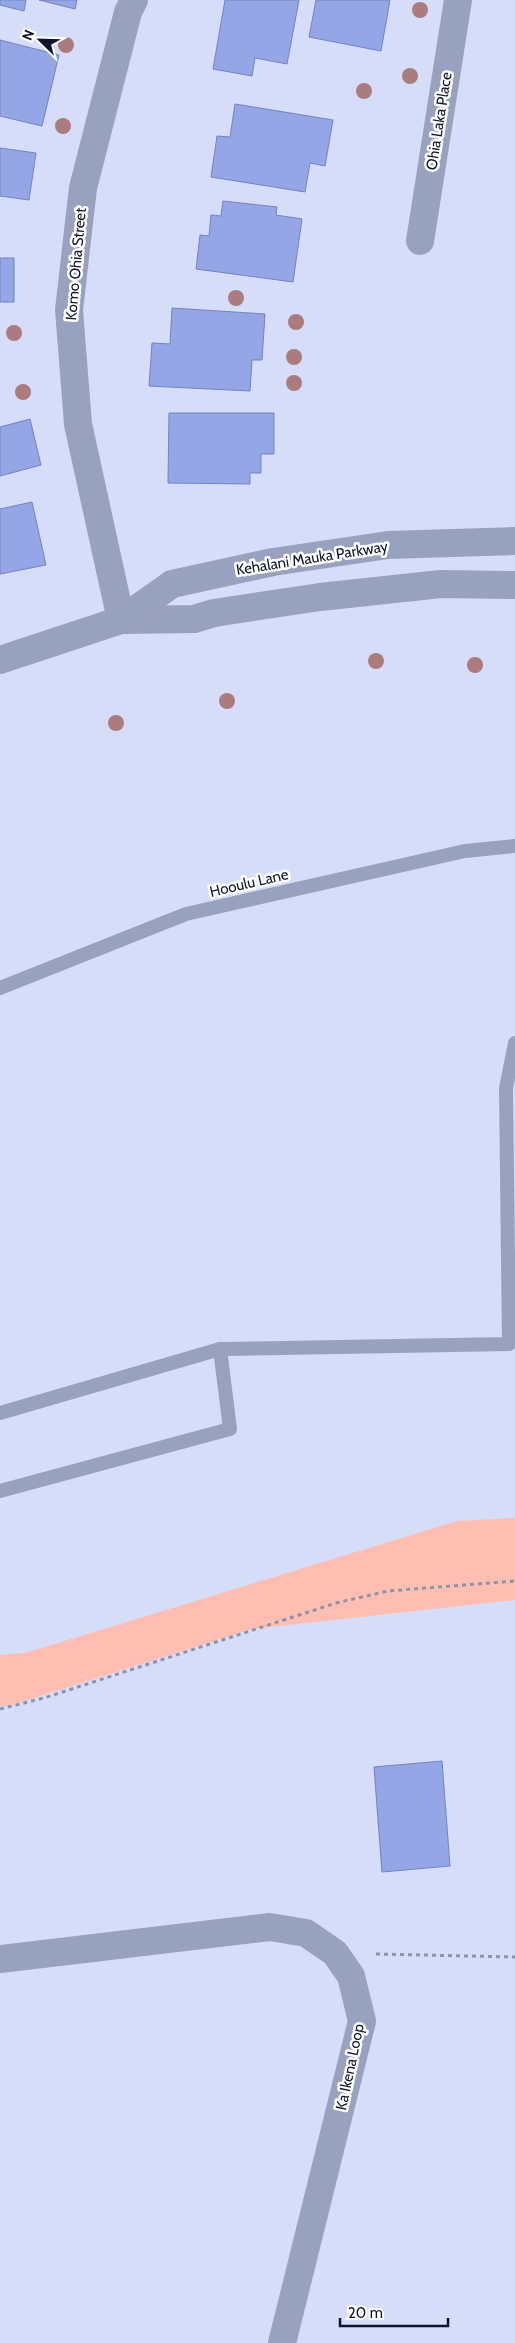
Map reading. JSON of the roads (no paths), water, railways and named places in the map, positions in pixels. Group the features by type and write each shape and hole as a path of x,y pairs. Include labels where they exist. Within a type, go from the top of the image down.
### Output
{"street":[{"name":"Komo Ohia Street","path":"121,620 78,424 69,310 83,188 128,12 134,0"},
{"name":"Ohia Laka Place","path":"420,241 458,0"},
{"name":"Kehalani Mauka Parkway","path":"0,660 121,620 172,584 273,562 388,545 515,541"},
{"name":"Kehalani Mauka Parkway","path":"121,620 194,619 214,613 320,597 441,584 515,585"},
{"name":"Ka Ikena Loop","path":"0,1959 270,1927 306,1933 336,1953 351,1976 362,2021 282,2343"}],"lane":[{"name":"Hooulu Lane","path":"0,988 186,914 465,851 515,846"},
{"path":"0,1413 220,1349 512,1344 506,1088 515,1043"},
{"path":"0,1491 230,1429 220,1349"}]}
